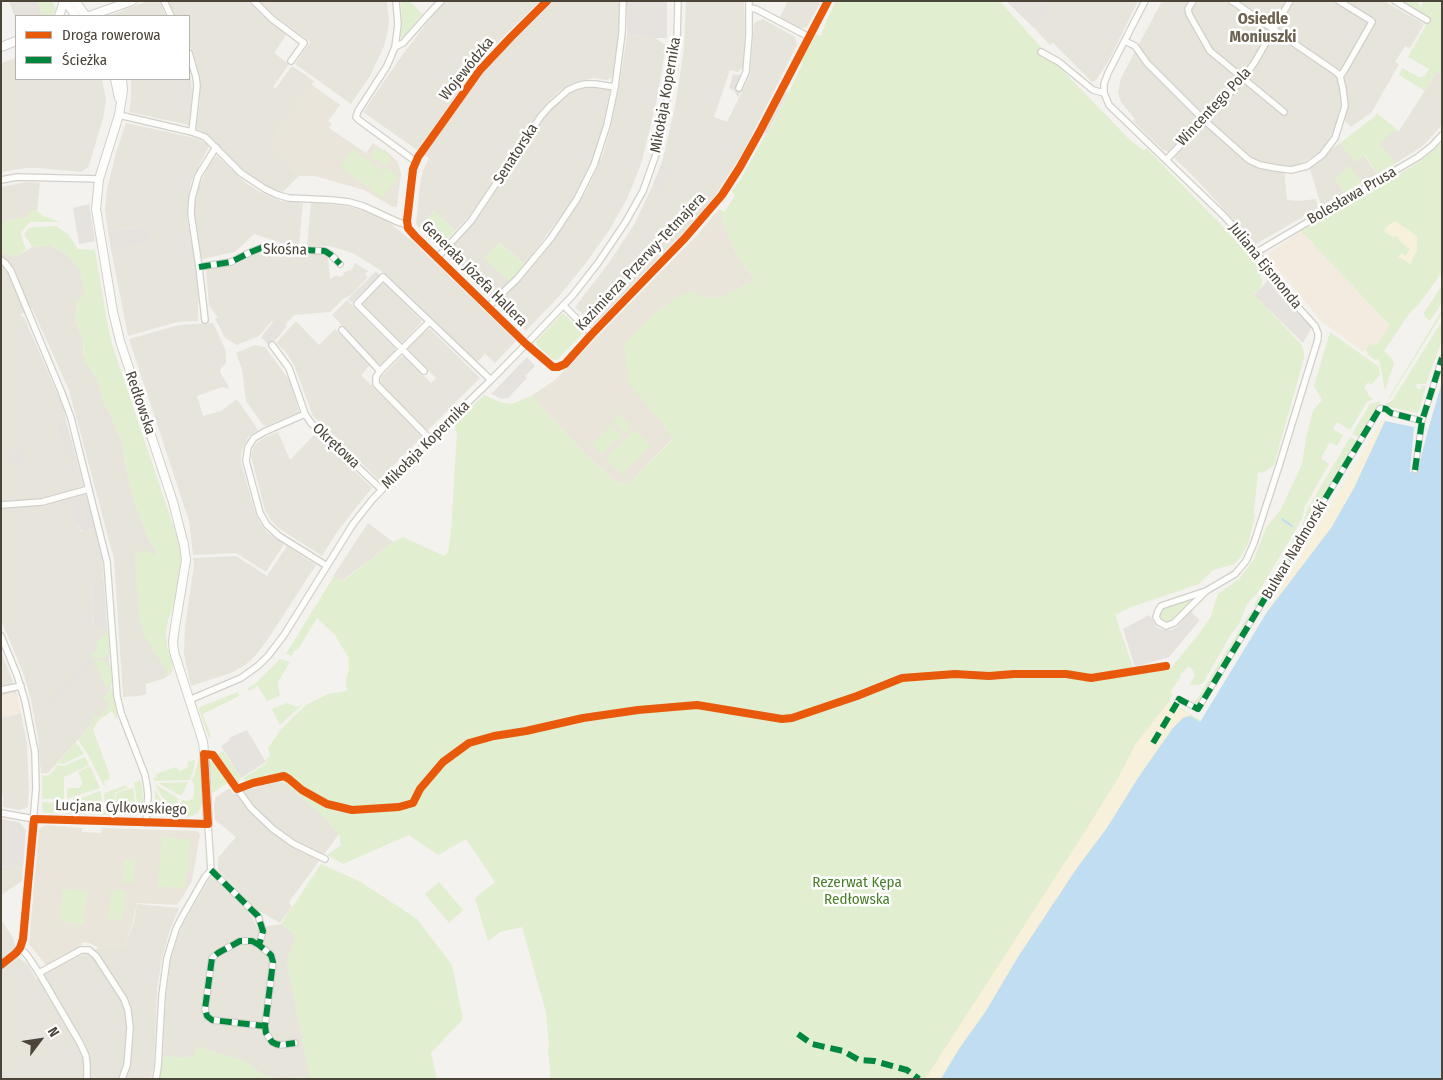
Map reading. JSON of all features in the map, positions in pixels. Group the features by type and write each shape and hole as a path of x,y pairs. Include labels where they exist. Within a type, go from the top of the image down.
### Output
{"street":[{"path":"59,15 64,1"},
{"path":"64,1 75,15"},
{"path":"75,1 86,15"},
{"path":"90,15 132,1"},
{"path":"164,1 171,15"},
{"path":"254,1 272,19 304,43 291,61"},
{"path":"396,1 398,24 395,47 387,66 356,116 358,120 416,161"},
{"path":"395,47 403,43 441,1"},
{"name":"Wojewódzka","path":"416,161 480,70 547,1"},
{"path":"488,307 517,279 551,238 577,199 594,165 602,145 615,86 622,33 622,1"},
{"name":"Mikołaja Kopernika","path":"188,700 242,678 259,665 276,647 354,524 381,490 526,344 563,305 598,263 620,231 643,191 651,171 663,129 677,41 678,1"},
{"name":"Kazimierza Przerwy-Tetmajera","path":"526,344 553,367 565,364 685,238 722,195 754,141 828,1"},
{"path":"1104,93 1104,84 1108,74 1145,1"},
{"path":"1193,1 1188,9 1189,14 1210,51 1284,112"},
{"path":"1125,41 1137,48 1147,63 1204,120 1249,160 1260,165 1291,170 1307,166 1322,155 1335,138 1345,106 1344,89 1340,76 1232,1"},
{"name":"Wincentego Pola","path":"1166,160 1244,78 1290,1"},
{"path":"1339,1 1372,22 1340,76"},
{"path":"1395,1 1427,20"},
{"path":"750,5 809,37"},
{"path":"739,88 746,75 750,5"},
{"path":"1,46 15,41"},
{"name":"Juliana Ejsmonda","path":"1041,52 1059,62 1093,90 1104,93 1111,108 1224,216 1257,252 1269,275 1318,330 1318,340 1279,466 1254,543 1246,561 1235,574 1206,591 1161,606 1156,617 1159,622 1166,626 1174,623 1206,591"},
{"path":"190,56 197,86 192,132"},
{"name":"Redłowska","path":"115,80 121,105"},
{"name":"Redłowska","path":"122,80 123,90 119,115 99,179 96,209 113,312 126,363 173,502 184,545 186,560 173,642 175,660 188,700"},
{"name":"Senatorska","path":"437,258 471,221 541,116 550,106 568,90 577,86 585,84 615,86"},
{"path":"119,115 192,132 205,137 241,173 278,195 289,198 349,202 407,225"},
{"name":"Bolesława Prusa","path":"1257,252 1418,157 1442,135"},
{"path":"205,320 191,214 192,198 198,176 216,147"},
{"name":"Generała Józefa Hallera","path":"416,161 413,169 407,225 410,232 526,344"},
{"path":"1,180 17,177 99,179"},
{"name":"Skośna","path":"199,267 231,262 261,248 271,247 325,251 340,264"},
{"path":"1,260 11,271 67,404 89,489 109,570 117,696 121,713 145,775 148,796 146,823"},
{"path":"424,371 357,304 383,277 491,380"},
{"name":"Kazimierza Przerwy-Tetmajera","path":"563,305 592,334"},
{"path":"429,322 380,371 376,377 376,384 430,439"},
{"path":"342,330 380,371"},
{"name":"Okrętowa","path":"272,345 289,368 305,414 311,423 381,490"},
{"path":"1415,470 1422,421 1442,358"},
{"name":"Bulwar Nadmorski","path":"1178,702 1179,699 1198,709 1380,408 1386,409 1391,413 1422,421"},
{"path":"305,414 254,438 248,447 246,461 260,513 267,525 279,536 327,566"},
{"path":"1,505 42,502 89,489"},
{"path":"1,636 21,686 28,715 35,752 36,788 23,939 20,948 1,965"},
{"path":"1,690 21,686"},
{"path":"188,700 201,738 204,754 211,870 258,916 263,931 259,944"},
{"path":"204,754 213,755 251,808 273,829 294,844 325,859"},
{"name":"Lucjana Cylkowskiego","path":"1,813 34,819 208,824"},
{"path":"156,1079 162,994 169,951 182,917 211,870"},
{"path":"265,1026 212,1020 207,1016 205,1009 212,958 240,942 259,944 271,955 273,962 265,1026 268,1038 280,1045 295,1043"},
{"path":"20,948 39,973 80,1043 86,1056 87,1079"},
{"path":"39,973 81,950 89,950 96,956 124,999 128,1010 130,1028 128,1054 127,1065 122,1079"}],"shaded area":[{"path":"9,1 37,1 42,15 15,15 15,17"},
{"path":"148,1 159,1 166,15 111,15"},
{"path":"168,1 248,1 287,34 274,53 289,64 273,87 276,88 292,66 314,81 276,133 270,145 299,176 283,192 252,178 207,134 196,128 200,103 200,84 190,45 190,15 175,15"},
{"path":"259,1 387,1 389,22 384,46 370,76 351,104 295,64 310,42 274,15"},
{"path":"445,1 540,1 480,62 417,150 363,112 430,17"},
{"path":"552,1 619,1 619,36 612,78 606,80 594,78 572,83 558,92 543,107 470,215 455,231 434,211 419,228 416,223 420,184 423,170 429,158 424,155 492,61"},
{"path":"627,1 667,1 667,38 645,38 642,35 627,36"},
{"path":"686,1 744,1 743,67 738,72 730,70 714,117 727,122 750,75 754,23 763,19 795,37 797,45 742,154 713,198 681,235 594,325 575,307 608,264 634,225 663,159 676,101 684,48"},
{"path":"788,1 821,1 807,27 799,28 780,17"},
{"path":"1006,1 1043,1 1053,10 1035,29"},
{"path":"1043,1 1138,1 1108,62 1096,80 1092,82 1053,43 1050,45 1035,29 1052,10"},
{"path":"1162,1 1384,1 1424,24 1410,48 1405,46 1395,62 1399,64 1372,112 1351,127 1345,121 1339,120 1334,135 1320,152 1302,163 1284,168 1287,200 1316,199 1318,208 1256,244 1192,175 1133,121 1135,119 1121,102 1118,93 1121,78"},
{"path":"642,35 645,38 655,38 666,45 657,99 642,161 628,197 610,229 586,263 561,294 526,331 498,304 540,258 587,190 603,154 610,130 627,36"},
{"path":"15,58 15,80 102,80 106,100 103,119 87,168 81,172 26,168 1,172 1,63"},
{"path":"190,72 192,95 189,125 129,112 131,80 190,80"},
{"path":"1441,72 1442,125 1423,146 1396,163 1379,144 1392,131 1399,131 1436,73"},
{"path":"733,74 749,76 738,97 729,88"},
{"path":"311,84 340,105 328,121 332,124 329,128 366,153 373,143 384,149 398,162 401,174 397,207 393,207 364,190 315,176 299,176 270,145 276,133"},
{"path":"591,87 610,90 601,136 588,172 567,208 525,264 499,243 484,259 510,281 492,299 445,253 482,212 552,108 571,93"},
{"path":"784,91 788,93 767,134 763,132"},
{"path":"126,123 195,138 209,146 191,182 187,207 198,291 198,321 177,322 128,336 111,250 150,243 142,226 108,232 105,210 107,189"},
{"path":"1340,143 1355,162 1364,155 1377,174 1361,183 1350,166 1335,178 1344,193 1321,206 1309,166"},
{"path":"217,156 247,184 262,193 281,201 303,203 299,246 281,243 254,234 235,252 202,259 195,221 195,202 198,187 212,160"},
{"path":"663,165 671,168 663,188 657,191 653,189"},
{"path":"26,182 40,183 37,212 36,210 29,211 27,217 1,222 1,187"},
{"path":"311,202 351,207 369,212 387,221 416,244 516,341 495,363 485,354 476,363 383,272 350,252 329,246 307,246"},
{"path":"89,204 95,241 79,244 73,208"},
{"path":"719,209 732,246 755,280 720,298 676,299 652,315 663,424 673,438 628,485 615,481 589,458 531,396 555,380 699,233"},
{"path":"143,226 151,243 111,250 108,232"},
{"path":"1301,231 1390,327 1377,344 1370,344 1363,352 1321,321 1271,261 1268,253"},
{"path":"50,245 67,254 80,271 84,295 77,302 75,320 83,339 83,353 98,381 103,401 111,415 123,446 125,464 133,497 149,540 158,558 168,620 166,633 167,647 173,670 165,678 146,684 146,694 123,697 114,559 69,390 32,308 20,315 24,317 63,407 66,421 56,426 64,455 75,453 86,495 82,494 68,501 68,506 72,520 82,532 95,529 102,557 104,583 91,584 94,627 107,627 112,709 91,725 48,773 41,773 38,738 31,700 24,675 1,620 1,253 17,256 32,247"},
{"path":"270,251 325,255 328,257 330,279 337,275 339,277 344,275 343,273 350,271 355,263 368,271 365,274 368,277 351,295 343,299 330,312 294,315 282,329 272,321 259,336 237,345 225,338 215,318 218,318 209,305 206,270 208,268 233,266 254,255"},
{"path":"376,271 380,275 352,303 348,299"},
{"path":"1270,278 1312,327 1303,343 1254,295"},
{"path":"382,283 421,320 421,323 403,342 399,342 364,307 363,303"},
{"path":"347,300 395,347 395,352 383,364 379,364 332,315"},
{"path":"280,321 287,326 270,347 261,337 273,322"},
{"path":"296,321 319,345 335,329 370,365 361,375 421,435 422,437 379,480 313,416 294,365 285,351 276,343"},
{"path":"213,323 226,351 226,363 220,372 230,389 222,387 197,396 203,416 221,411 237,399 258,430 249,436 244,445 241,463 260,523 268,533 284,544 266,572 236,553 193,555 189,521 129,339 179,325"},
{"path":"427,329 430,329 480,378 427,431 380,383 382,376 402,356 431,383 436,378 409,351 408,347"},
{"path":"255,345 265,347 290,381 299,412 266,426 263,425 246,401 242,369 236,353"},
{"path":"527,357 535,366 525,376 527,378 508,398 502,399 491,394"},
{"path":"66,421 75,453 64,456 56,426"},
{"path":"278,432 290,460 315,434 372,488 335,535 322,556 277,527 265,510 251,456 253,448 257,443 263,438"},
{"path":"20,449 27,466 22,467 12,462 9,453"},
{"path":"83,494 86,495 95,529 83,532 72,520 68,501"},
{"path":"368,523 393,542 342,581 333,576"},
{"path":"287,546 316,565 266,642 245,665 231,673 191,686 184,654 185,626 194,565 193,558 236,556 267,576"},
{"path":"91,583 104,583 107,627 94,627"},
{"path":"1191,609 1193,614 1200,620 1169,657 1135,667 1123,629 1149,615 1156,624 1155,626 1163,630 1171,630 1177,627"},
{"path":"1,651 17,695 13,693 1,696"},
{"path":"89,658 93,661 50,709 46,706"},
{"path":"13,693 17,695 21,713 1,718 1,696"},
{"path":"21,713 27,744 29,789 28,807 20,810 3,807 3,794 1,793 1,718"},
{"path":"247,730 266,762 241,778 221,746 230,740 229,738"},
{"path":"280,781 320,813 339,834 289,902 292,907 280,923 257,910 218,870 218,858 236,837 215,820 214,804 216,797 230,788 233,794"},
{"path":"1,819 19,822 26,830 23,868 1,866"},
{"path":"46,825 82,828 82,832 101,833 102,828 197,831 200,834 192,881 176,905 137,903 125,945 99,948 82,942 81,946 45,964 29,944 39,829"},
{"path":"1,866 23,868 22,881 1,895"},
{"path":"210,878 213,878 246,909 257,928 281,924 296,935 287,961 310,1077 278,1079 263,1075 244,1061 197,1047 194,1056 183,1058 163,1056 166,995 171,959 182,925"},
{"path":"137,904 179,908 162,958 157,990 154,1066 151,1079 1,1079 1,919 13,938 18,957 28,965 36,979 72,959 99,948 125,945 134,922"}],"green space":[{"path":"37,1 52,1 56,9 53,15 42,15"},
{"path":"401,1 410,1 422,14 402,38 400,36 402,28"},
{"name":"Rezerwat Kępa Redłowska","path":"836,1 1000,1 1046,53 1130,140 1143,150 1146,148 1248,252 1258,268 1262,280 1261,287 1254,294 1301,344 1304,358 1274,465 1262,473 1258,472 1255,516 1248,544 1234,564 1213,570 1199,584 1129,608 1115,615 1134,670 1163,662 1171,668 1211,616 1218,594 1240,578 1254,559 1266,528 1281,509 1302,464 1313,411 1322,400 1314,386 1330,332 1379,367 1380,375 1371,385 1368,382 1364,388 1373,399 1367,402 1350,430 1337,422 1333,429 1343,435 1337,446 1330,442 1321,458 1329,464 1305,506 1302,519 1258,593 1247,604 1239,624 1203,683 1188,687 1195,675 1191,667 1188,667 1180,675 1171,691 1172,696 1169,701 1200,720 1158,768 954,1079 551,1079 546,1012 522,927 500,932 488,941 475,898 495,882 466,839 438,855 409,835 343,864 327,855 341,845 339,834 320,813 283,782 280,781 250,788 243,778 267,763 266,760 270,755 268,748 282,728 306,705 328,694 347,691 348,657 335,635 317,618 299,648 294,651 292,656 286,654 334,576 343,581 393,542 403,537 444,556 448,552 457,432 454,424 484,395 503,403 512,404 531,396 589,458 615,481 628,485 673,439 663,424 629,384 624,344 652,315 675,299 692,291 701,297 720,298 755,280 732,246 719,209 724,212 735,196 732,191 774,122 803,63 801,61 814,34 821,36"},
{"path":"1401,1 1417,1 1421,7 1426,1 1442,1 1442,72 1436,73 1425,91 1399,75 1402,68 1419,77 1425,76 1429,69 1408,57 1430,18"},
{"path":"1377,113 1399,131 1392,132 1379,144 1396,163 1377,174 1365,155 1355,162 1340,143"},
{"path":"1442,142 1442,272 1419,304 1409,314 1384,351 1394,363 1385,390 1379,359 1375,360 1368,355 1366,349 1370,343 1373,345 1377,344 1390,326 1301,231 1413,166","holes":["1405,228 1416,236 1417,250 1410,264 1406,256 1410,249 1395,235 1393,237 1384,231"]},
{"path":"377,147 392,157 386,166 371,156"},
{"path":"352,149 382,170 369,188 340,167"},
{"path":"1350,166 1361,183 1344,193 1335,178"},
{"path":"385,167 398,176 383,198 370,189"},
{"path":"32,209 43,216 60,222 30,222 21,232 26,249 17,256 1,253 1,222 27,217"},
{"path":"434,211 455,231 439,248 419,228"},
{"path":"56,226 68,234 78,249 95,250 109,332 114,350 179,543 181,556 179,583 166,633 167,647 173,666 169,676 144,636 143,628 140,624 134,554 147,550 158,557 149,540 133,497 125,464 123,446 111,415 103,401 98,381 84,361 83,339 75,320 77,302 84,295 80,271 67,254 50,245 32,247 24,234 29,228"},
{"path":"498,243 525,264 510,281 484,259"},
{"path":"1442,285 1442,303 1430,321 1425,317 1424,313"},
{"path":"1442,310 1442,314 1388,399"},
{"path":"562,314 583,333 555,360 537,345 536,341"},
{"path":"1442,321 1442,340 1426,384 1416,384 1417,389 1421,389 1421,386 1426,386 1419,411 1416,413 1386,406 1386,403 1392,401"},
{"path":"1381,401 1359,438 1352,434 1370,404"},
{"path":"619,414 632,427 626,434 612,421"},
{"path":"611,425 621,435 602,454 592,444"},
{"path":"635,430 651,446 622,475 606,459"},
{"path":"1350,437 1357,441 1256,607 1254,605 1302,526 1308,508"},
{"path":"1194,597 1172,621 1164,623 1160,619 1160,613 1163,609"},
{"path":"1251,611 1253,612 1197,704 1191,700 1194,701 1198,698"},
{"path":"108,631 110,654 106,654 106,658 93,658 90,656 98,648 95,644"},
{"path":"280,659 290,662 278,682 280,696 267,701 258,686 249,691 248,688 255,684"},
{"path":"94,660 107,661 107,666 111,666 112,684 107,690"},
{"path":"112,688 117,717 116,719 112,711 99,720 93,729 110,776 110,779 104,781 104,786 86,751 78,740 95,720 92,717 94,715 99,717 109,706 103,698"},
{"path":"238,692 239,696 203,714 211,737 209,738 199,710 200,707"},
{"path":"287,703 297,707 303,704 280,725 272,709"},
{"path":"76,742 84,754 63,764 53,761 59,762"},
{"path":"223,751 241,778 238,784 218,756"},
{"path":"85,757 89,765 64,777 63,799 43,799 42,775 49,775 56,765 64,766"},
{"path":"199,758 203,803 198,813 184,817 184,815 176,812 182,800 188,801 193,798 194,783 192,780"},
{"path":"195,760 190,780 154,781 153,778 157,777 156,774 176,767 179,771 188,767 187,762"},
{"path":"212,761 228,782 213,793 210,766"},
{"path":"90,766 100,788 67,799 67,788 78,788 82,785 78,772"},
{"path":"140,780 143,807 140,815 66,814 67,803 100,791 103,809 132,809 137,802 134,783"},
{"path":"188,782 181,796 158,783"},
{"path":"155,784 179,799 173,811 171,808 169,809"},
{"path":"126,785 128,788 115,793 114,807 106,807 105,793"},
{"path":"133,788 135,800 132,807 115,807 117,793"},
{"path":"155,789 167,811 167,814 162,816 161,814 152,813 155,802"},
{"path":"43,802 65,804 64,813 43,813"},
{"path":"162,837 190,839 185,889 157,886"},
{"path":"124,859 135,860 133,883 122,882"},
{"path":"321,864 361,882 417,919 452,965 463,1019 431,1053 437,1079 278,1079 310,1077 287,961 296,935 281,924"},
{"path":"439,882 463,910 449,923 425,894"},
{"path":"62,889 87,891 84,925 60,921"},
{"path":"111,890 125,891 122,920 108,919"},
{"path":"197,1047 244,1061 263,1075 278,1079 159,1079 163,1056 183,1058 193,1056"}],"sand":[{"path":"1395,221 1417,236 1417,250 1410,264 1398,257 1401,253 1406,256 1410,249 1398,240 1399,238 1395,235 1393,237 1384,231 1387,226"},
{"path":"1382,420 1385,421 1354,488 1331,528 1267,612"},
{"path":"1169,701 1190,716 1183,718 1173,728 1138,778 1107,828 1077,868 1018,957 986,1011 959,1049 941,1079 925,1079 1087,828 1118,778 1135,745"}],"water":[{"path":"1442,382 1442,1079 941,1079 959,1049 986,1011 1018,957 1173,728 1183,718 1190,716 1200,722 1267,612 1331,528 1354,488 1385,421 1428,430"}],"pier":[{"path":"1414,427 1428,430 1417,473 1410,472"}],"waterway":[{"path":"1282,519 1292,526"}],"marked path":[{"path":"199,267 231,262 261,248 271,247 325,251 340,264"},
{"path":"1415,470 1422,421 1442,358"},
{"path":"1178,701 1179,699 1198,709 1380,408 1386,409 1391,413 1422,421"},
{"path":"1153,743 1177,703"},
{"path":"211,870 258,916 263,931 259,945 271,955 273,962 265,1026 266,1033 272,1042 276,1044 295,1043"},
{"path":"259,945 252,941 240,941 212,958 205,1009 207,1016 212,1020 265,1026"},
{"path":"798,1034 812,1044 843,1051 859,1060 874,1061 907,1070 919,1079"}],"cycle path":[{"path":"547,1 480,70 418,157 413,169 407,221 408,228 415,236 526,344 553,367 565,364 685,238 722,195 759,133 828,1"},
{"path":"1,965 16,953 23,939 34,819 208,824 204,754 213,755 237,789 253,783 284,776 302,790 327,804 352,810 399,807 413,803 420,789 443,762 469,743 583,718 638,710 697,705 782,719 792,718 857,696 902,678 955,674 989,676 1066,674 1091,678 1166,666"}],"district":[{"name":"Osiedle Moniuszki","path":"1263,29"}]}
